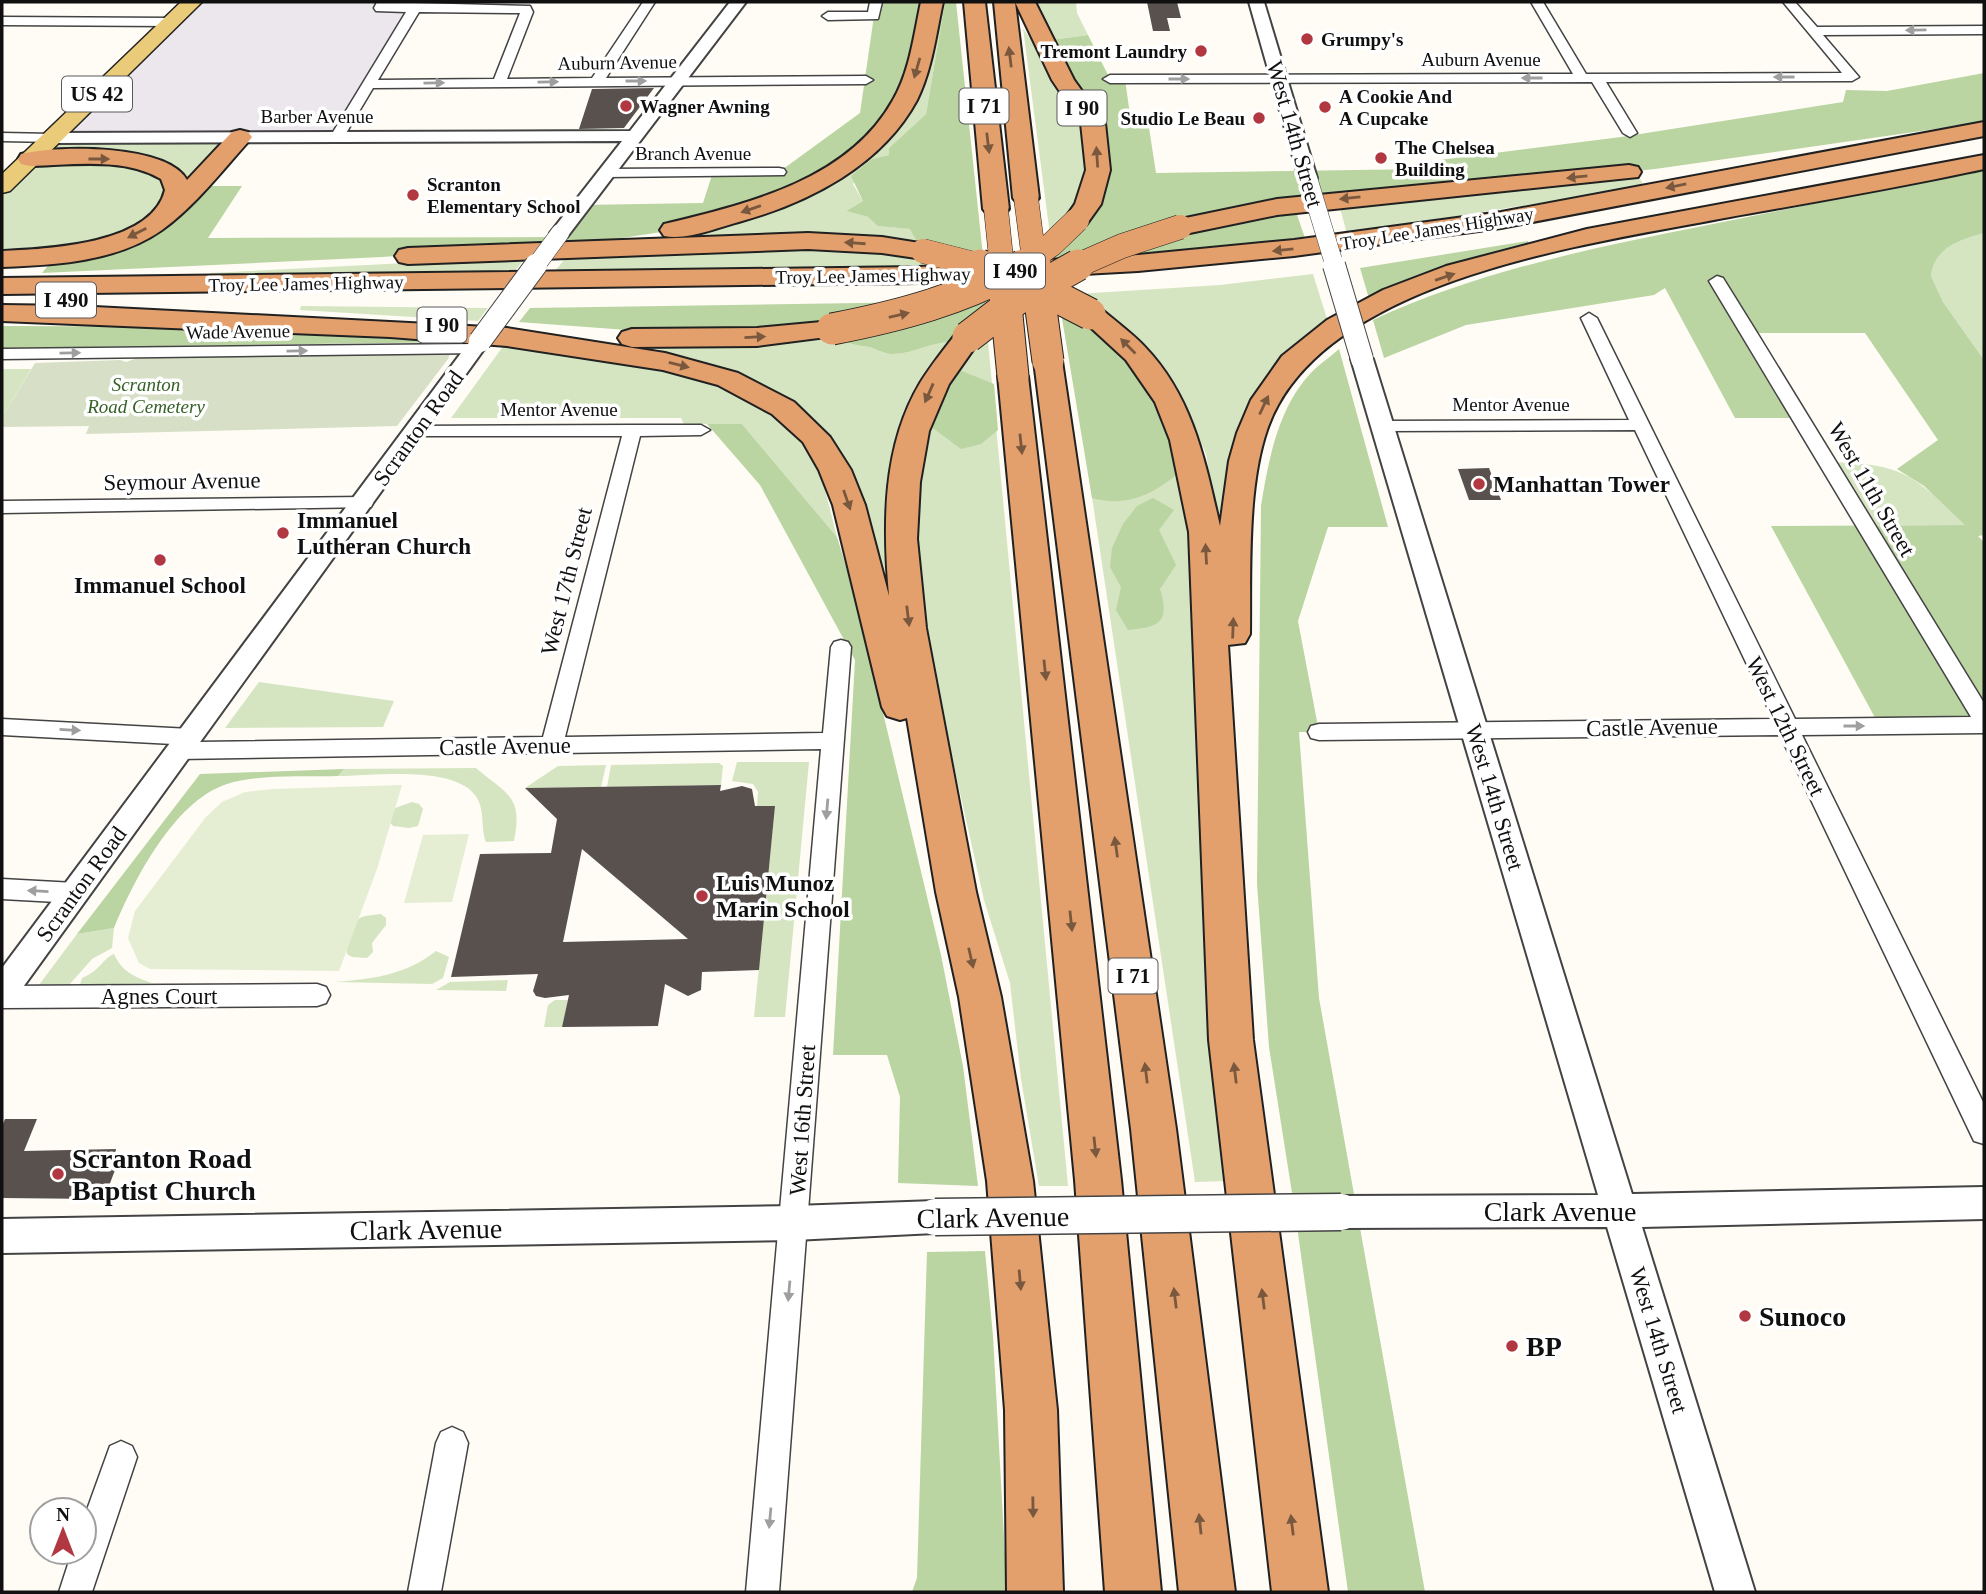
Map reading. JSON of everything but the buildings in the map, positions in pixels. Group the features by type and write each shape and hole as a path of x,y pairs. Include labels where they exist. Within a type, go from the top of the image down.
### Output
{"highway":[{"path":"382,257 581,243 658,233 740,213 808,186 867,148 897,113 916,72 932,2"},
{"name":"I 71","path":"974,2 996,209 1031,368 1138,1009 1185,1380 1207,1592"},
{"name":"I 71","path":"1004,2 1026,198 1031,368 1133,1592"},
{"name":"I 90","path":"2,313 310,317 644,339 757,337 832,329 910,313 971,293 1029,262 1054,244 1088,204 1098,170 1093,123 1063,80 1026,2"},
{"path":"1035,1592 1031,1410 1010,1181 980,998 956,892 909,628 901,539 904,482 914,431 934,384 968,337 999,311 1063,270 1095,255 1180,227 1277,207 1655,169 1984,121"},
{"name":"Troy Lee James Highway","path":"2,286 919,275 1125,264 1307,247 1501,220 1984,129"},
{"path":"2,259 56,256 101,248 135,235 168,212 240,137"},
{"name":"Troy Lee James Highway","path":"2,301 783,294 1177,281 1470,246 1984,155"},
{"path":"30,159 113,159 153,164 174,177 178,187 177,197 168,212"},
{"path":"1220,842 1233,639 1238,488 1262,406 1276,383 1304,352 1331,330 1384,301 1448,275 1534,249 1597,234 1984,162"},
{"path":"2,274 808,241 883,245 923,251 1018,276 1090,314 1118,336 1149,370 1170,402 1185,440 1205,532 1231,1040 1300,1592"},
{"path":"50,314 390,329 552,343 700,370 728,379 783,408 815,437 835,470 849,505 912,750 956,892"}],"main road":[{"name":"US 42","path":"2,186 192,2"}],"street":[{"path":"383,2 380,8 526,9 499,83"},
{"path":"597,81 649,2"},
{"name":"Scranton Road","path":"2,994 560,233 738,2"},
{"path":"828,16 874,16 876,2"},
{"name":"West 14th Street","path":"1256,2 1735,1592"},
{"path":"1537,2 1582,78"},
{"path":"1789,2 1814,32 1984,30"},
{"path":"337,137 415,8"},
{"path":"2,20 14,10"},
{"path":"2,20 171,22"},
{"name":"Auburn Avenue","path":"1111,79 1852,77 1814,32"},
{"path":"1597,78 1630,133"},
{"name":"Auburn Avenue","path":"369,84 866,80"},
{"name":"Barber Avenue","path":"2,137 633,136"},
{"name":"Branch Avenue","path":"607,173 779,172"},
{"name":"West 11th Street","path":"1717,281 1808,426 1876,546 1984,723"},
{"name":"West 12th Street","path":"1589,318 1984,1132"},
{"name":"Wade Avenue","path":"2,354 477,345"},
{"name":"Mentor Avenue","path":"1382,426 1641,425"},
{"name":"West 17th Street","path":"552,745 632,430"},
{"name":"Mentor Avenue","path":"417,431 701,430"},
{"name":"Seymour Avenue","path":"2,507 364,503"},
{"name":"West 16th Street","path":"763,1592 841,647"},
{"name":"Castle Avenue","path":"1319,732 1984,723"},
{"name":"Castle Avenue","path":"2,727 184,744 552,745 833,741"},
{"path":"2,889 75,892"},
{"name":"Agnes Court","path":"2,994 317,995"},
{"name":"Clark Avenue","path":"2,1236 794,1223 936,1217 1621,1211 1984,1203"},
{"path":"424,1592 452,1443"},
{"path":"75,1592 121,1457"}],"shaded area":[{"path":"192,2 383,2 381,7 415,8 337,137 53,138"}],"green space":[{"path":"876,2 932,2 913,81 840,167 681,229 602,241 382,257 42,273 56,256 119,242 194,186 242,186 208,238 557,237 582,205 703,203 713,172 779,172 860,113"},
{"path":"945,2 926,114 889,148 889,155 872,159 853,184 863,201 846,211 868,217 879,226 911,229 917,242 855,236 638,242 719,225 795,198"},
{"path":"945,2 956,2 983,256 917,242 910,229 878,226 868,217 846,211 863,201 851,176 872,159 889,155 889,148 926,114"},
{"path":"1025,2 1076,2 1077,13 1088,35 1043,41"},
{"path":"1023,28 1082,120 1087,182 1071,212 1050,235"},
{"path":"1088,35 1110,79 1125,79 1130,115 1147,115 1156,173 1426,169 1424,162 1621,137 1843,102 1846,90 1887,91 1984,73 1984,122 1655,169 1277,207 1033,270 1065,233 1099,157 1043,41"},
{"path":"240,137 151,226 31,258 2,259 2,186 53,138"},
{"path":"1984,169 1984,233 1957,242 1943,251 1933,266 1931,276 1943,302 1984,360 1984,535 1978,536 1984,542 1984,725 1879,725 1771,526 1965,525 1924,486 1897,469 1938,440 1865,333 1750,333 1803,418 1735,418 1665,288 1654,295 1466,325 1384,358 1373,320 1452,288 1574,253"},
{"path":"1639,177 1644,186 1347,234 1339,204"},
{"path":"1295,209 1305,238 1112,257 1200,228"},
{"path":"1984,233 1984,360 1943,302 1931,276 1933,266 1942,251 1957,242"},
{"path":"1528,241 1529,245 1370,302 1360,268"},
{"path":"728,247 866,248 958,265 555,271 568,255"},
{"path":"526,257 514,272 208,275 210,273"},
{"path":"1313,274 1328,322 1300,341 1272,372 1226,512 1216,513 1206,454 1177,387 1147,348 1077,294 1220,285"},
{"path":"986,296 987,307 951,342 906,353 890,354 852,344 838,336"},
{"path":"925,302 796,328 641,331 519,322 530,308"},
{"path":"301,306 488,308 478,321 300,310"},
{"path":"1060,306 1087,319 1190,495 1228,1181 1195,1182 1084,444"},
{"path":"1060,306 1087,319 1146,379 1183,469 1152,491 1129,500 1105,501 1092,498"},
{"path":"2,326 235,327 460,342 2,348"},
{"path":"987,331 1068,1186 1039,1186 1021,1079 1010,983 984,900 923,627 913,524 927,432 957,369"},
{"path":"838,336 852,344 890,354 906,353 951,342 929,366 912,393 900,421 888,482 885,577 872,542 865,507 852,468 828,437 656,348 737,346"},
{"path":"504,345 583,355 670,371 712,383 751,400 784,422 809,451 822,481 837,537 742,424 684,424 681,418 451,418"},
{"path":"1339,349 1388,527 1328,527 1298,621 1319,732 1299,732 1319,998 1425,1592 1348,1592 1269,1047 1257,884 1261,506 1271,454 1282,419 1310,374"},
{"name":"Scranton Road Cemetery","path":"450,354 397,426 86,434 89,426 2,427 2,417 35,363 126,362 140,357"},
{"path":"2,369 31,369 2,417"},
{"path":"957,369 994,384 998,430 981,444 961,449 929,425"},
{"path":"707,424 742,424 837,537 855,596 941,955 963,1066 978,1186 898,1183 900,1097 887,1055 833,1055 855,660 760,485"},
{"path":"1828,462 1875,466 1906,475 1919,483 1966,525 1864,525"},
{"path":"1153,498 1174,510 1159,530 1176,565 1160,589 1164,609 1160,621 1148,627 1128,630 1116,610 1121,587 1110,567 1112,548 1123,524 1137,506"},
{"path":"259,682 394,701 383,727 225,728"},
{"path":"737,762 809,762 785,1017 754,1017 775,806 757,806 758,792 753,784 732,781"},
{"path":"719,763 723,766 721,785 607,787 611,765"},
{"path":"606,765 601,787 525,788 558,766"},
{"path":"476,768 504,791 514,805 514,841 486,842 482,812 475,795 449,779 411,774 338,776 344,769"},
{"path":"344,769 338,776 267,777 239,781 208,793 173,824 158,844 114,928 77,934 200,774"},
{"path":"402,785 377,869 339,971 150,969 139,963 128,938 135,911 206,817 222,802 245,792 273,789"},
{"path":"412,802 423,809 418,826 393,826 390,822 395,808"},
{"path":"469,834 452,902 404,903 423,835"},
{"path":"381,914 386,918 386,925 372,943 373,952 367,958 347,954 350,933 359,919"},
{"path":"114,928 112,948 92,959 69,985 39,985 77,934"},
{"path":"436,951 449,957 443,978 432,984 335,982 401,971"},
{"path":"114,954 130,973 152,983 80,985 82,978"},
{"path":"508,980 506,991 436,990 450,982"},
{"path":"555,1000 568,1000 562,1027 544,1027 548,1005"},
{"path":"985,1251 993,1336 1007,1592 912,1592 917,1578 927,1252"}],"place":[{"name":"Grumpy's","path":"1307,39"},
{"name":"Tremont Laundry","path":"1201,51"},
{"name":"Wagner Awning","path":"626,106"},
{"name":"A Cookie And A Cupcake","path":"1325,107"},
{"name":"Studio Le Beau","path":"1259,118"},
{"name":"The Chelsea Building","path":"1381,158"},
{"name":"Scranton Elementary School","path":"413,195"},
{"name":"Manhattan Tower","path":"1479,484"},
{"name":"Immanuel Lutheran Church","path":"283,533"},
{"name":"Immanuel School","path":"160,560"},
{"name":"Luis Munoz Marin School","path":"702,896"},
{"name":"Scranton Road Baptist Church","path":"58,1174"},
{"name":"Sunoco","path":"1745,1316"},
{"name":"BP","path":"1512,1346"}]}
